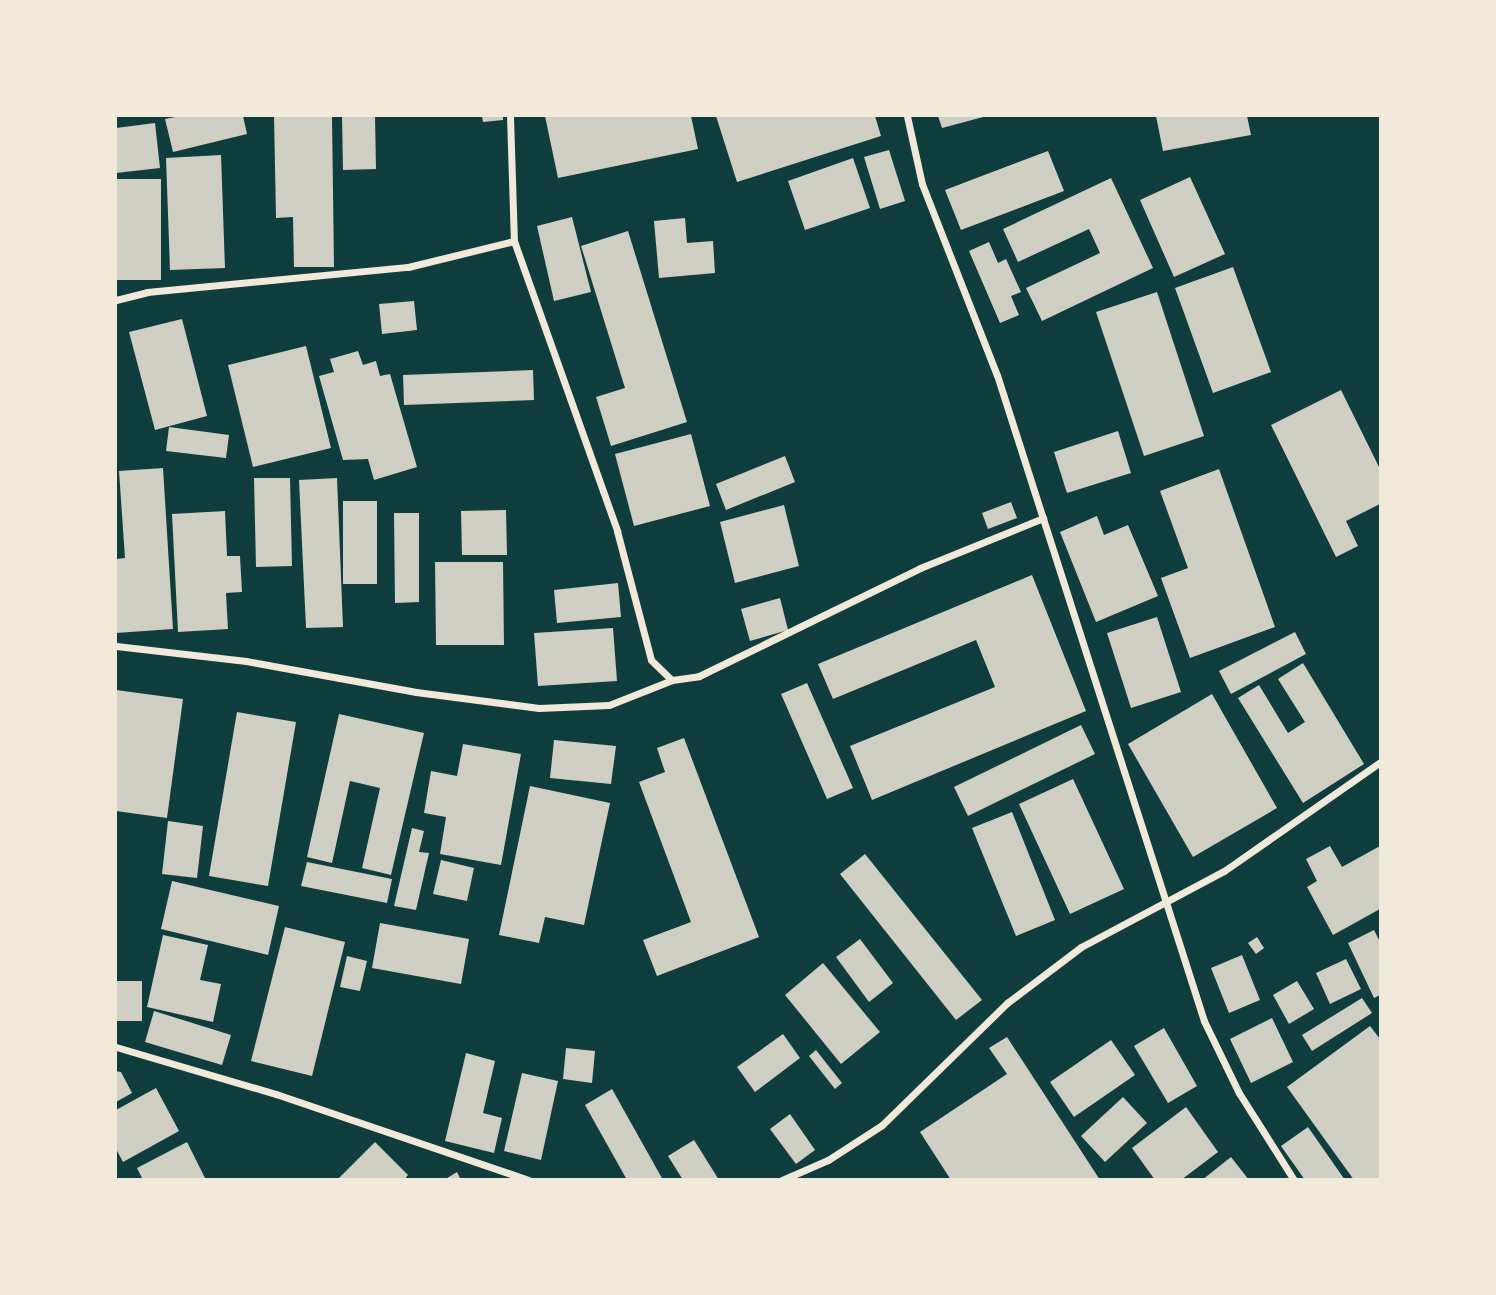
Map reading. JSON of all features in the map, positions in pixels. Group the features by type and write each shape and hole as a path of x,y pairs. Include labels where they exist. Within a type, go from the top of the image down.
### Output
{"street":[{"path":"510,116 514,241 609,507 650,660 672,680"},
{"path":"907,116 922,184 997,375 1204,1021 1239,1093 1294,1180"},
{"path":"116,300 147,292 408,267 514,241"},
{"path":"116,646 246,661 416,692 538,708 609,705 672,680 699,676 920,568 1043,518"},
{"path":"782,1180 828,1160 883,1125 1007,1003 1081,947 1166,905 1381,762"},
{"path":"116,1047 276,1094 529,1180"}],"building":[{"path":"181,116 243,116 247,134 173,152 165,119"},
{"path":"274,116 332,116 334,267 294,267 293,217 276,218"},
{"path":"342,116 375,116 376,169 343,170"},
{"path":"482,116 503,116 503,120 483,122"},
{"path":"545,116 691,116 698,149 558,178"},
{"path":"716,116 875,116 881,136 737,182"},
{"path":"938,116 987,116 942,128"},
{"path":"1156,116 1247,116 1251,135 1163,151"},
{"path":"155,123 160,168 116,173 116,128"},
{"path":"889,150 905,201 880,209 864,157"},
{"path":"1048,151 1064,191 961,230 945,190"},
{"path":"221,155 225,268 170,270 166,158"},
{"path":"853,158 870,208 805,230 788,181"},
{"path":"1190,177 1225,254 1174,277 1140,200"},
{"path":"1111,178 1153,268 1042,321 1026,288 1100,253 1089,229 1018,262 1003,229"},
{"path":"116,179 161,179 161,280 116,280"},
{"path":"572,217 591,292 554,301 537,226"},
{"path":"685,218 687,243 713,241 715,273 659,278 654,221"},
{"path":"628,231 687,422 611,446 596,397 625,388 581,246"},
{"path":"989,242 998,263 1006,259 1021,292 1011,296 1019,315 1000,323 969,251"},
{"path":"1233,267 1271,372 1213,393 1175,288"},
{"path":"1157,292 1204,436 1144,456 1096,312"},
{"path":"414,301 417,330 382,334 379,304"},
{"path":"182,319 207,416 155,430 129,332"},
{"path":"306,346 331,448 253,467 228,365"},
{"path":"358,351 363,365 376,361 380,376 390,374 417,467 374,480 368,459 343,460 319,376 334,372 330,359"},
{"path":"533,370 534,400 404,405 403,375"},
{"path":"1341,390 1380,469 1380,504 1346,521 1358,546 1336,557 1271,425"},
{"path":"169,427 229,435 226,458 166,451"},
{"path":"1118,431 1131,473 1067,493 1054,452"},
{"path":"691,434 710,506 634,526 615,454"},
{"path":"785,456 795,482 726,510 716,484"},
{"path":"163,468 173,629 116,633 116,559 125,558 119,471"},
{"path":"1219,469 1275,627 1190,658 1161,578 1188,568 1160,491"},
{"path":"254,478 290,478 292,566 256,567"},
{"path":"337,478 343,627 306,628 299,480"},
{"path":"343,501 377,501 377,584 343,584"},
{"path":"1011,502 1017,518 988,529 982,513"},
{"path":"784,505 799,566 735,583 720,522"},
{"path":"506,510 507,555 462,555 461,511"},
{"path":"225,511 227,556 240,556 242,592 226,593 228,629 178,632 172,514"},
{"path":"394,513 419,513 419,602 395,603"},
{"path":"1097,516 1104,535 1128,525 1158,596 1096,622 1060,532"},
{"path":"435,562 503,562 504,645 436,645"},
{"path":"1032,575 1086,711 872,800 850,746 995,687 976,640 833,699 818,664"},
{"path":"618,583 621,617 557,623 554,590"},
{"path":"780,598 788,630 750,641 741,609"},
{"path":"1157,617 1181,692 1131,708 1107,633"},
{"path":"613,628 617,681 538,686 534,633"},
{"path":"1295,632 1306,654 1231,694 1219,671"},
{"path":"1303,663 1364,764 1303,803 1238,698 1259,685 1288,733 1305,722 1278,679"},
{"path":"807,683 853,788 827,799 781,694"},
{"path":"116,690 183,699 167,818 116,811"},
{"path":"1212,694 1277,808 1193,857 1128,744"},
{"path":"237,712 296,722 268,886 209,876"},
{"path":"339,714 424,733 391,875 362,868 380,788 350,781 332,863 307,857"},
{"path":"1081,725 1095,754 968,816 954,787"},
{"path":"684,738 759,937 657,976 643,940 691,922 639,782 665,772 657,748"},
{"path":"554,740 616,746 611,784 550,778"},
{"path":"463,744 521,754 501,865 440,854 446,817 424,813 431,771 457,776"},
{"path":"1073,779 1124,889 1070,914 1019,804"},
{"path":"530,786 610,803 584,925 545,917 539,943 499,935"},
{"path":"1012,812 1055,920 1016,936 972,828"},
{"path":"168,821 203,826 197,878 162,874"},
{"path":"412,828 424,831 419,852 429,853 416,910 394,906"},
{"path":"1330,846 1342,867 1380,846 1380,909 1333,935 1307,887 1317,881 1306,859"},
{"path":"865,854 982,1000 956,1020 840,874"},
{"path":"441,860 474,868 467,901 433,894"},
{"path":"307,862 392,879 387,903 301,886"},
{"path":"172,881 279,906 268,955 161,929"},
{"path":"380,923 469,939 461,984 372,968"},
{"path":"285,927 345,942 312,1076 251,1061"},
{"path":"1374,930 1380,942 1380,995 1374,998 1348,943"},
{"path":"163,935 208,945 200,980 221,984 213,1022 147,1007"},
{"path":"1257,937 1264,948 1256,954 1248,943"},
{"path":"860,939 893,983 869,1002 836,957"},
{"path":"1242,955 1260,1000 1229,1013 1211,968"},
{"path":"347,956 367,961 360,991 340,987"},
{"path":"1346,959 1361,989 1330,1004 1316,973"},
{"path":"823,963 880,1032 841,1064 785,995"},
{"path":"116,981 142,981 142,1021 116,1021"},
{"path":"1297,981 1314,1009 1289,1024 1273,995"},
{"path":"1362,998 1372,1013 1312,1051 1302,1035"},
{"path":"154,1011 231,1035 222,1065 145,1042"},
{"path":"1272,1018 1293,1062 1251,1083 1230,1039"},
{"path":"1370,1026 1380,1039 1380,1180 1354,1180 1287,1087"},
{"path":"1164,1028 1197,1086 1168,1103 1134,1046"},
{"path":"783,1034 800,1058 755,1092 737,1067"},
{"path":"1007,1037 1100,1180 951,1180 920,1132 1007,1074 989,1048"},
{"path":"1111,1040 1135,1075 1074,1117 1050,1082"},
{"path":"566,1048 595,1051 592,1083 563,1079"},
{"path":"816,1050 842,1083 835,1089 809,1056"},
{"path":"466,1053 495,1061 483,1113 502,1118 494,1153 445,1141"},
{"path":"116,1071 121,1072 132,1093 116,1102"},
{"path":"522,1073 558,1081 541,1160 504,1151"},
{"path":"156,1088 179,1131 123,1162 116,1149 116,1110"},
{"path":"612,1089 663,1180 627,1180 585,1105"},
{"path":"1123,1097 1147,1123 1105,1162 1081,1136"},
{"path":"1186,1107 1218,1152 1181,1180 1155,1180 1132,1148"},
{"path":"790,1114 815,1150 796,1164 770,1129"},
{"path":"1308,1127 1345,1180 1305,1180 1281,1146"},
{"path":"694,1140 719,1180 683,1180 668,1156"},
{"path":"187,1142 206,1180 143,1180 137,1168"},
{"path":"375,1142 408,1175 404,1180 337,1180"},
{"path":"1231,1157 1249,1180 1202,1180"},
{"path":"457,1172 461,1180 444,1180"}]}
